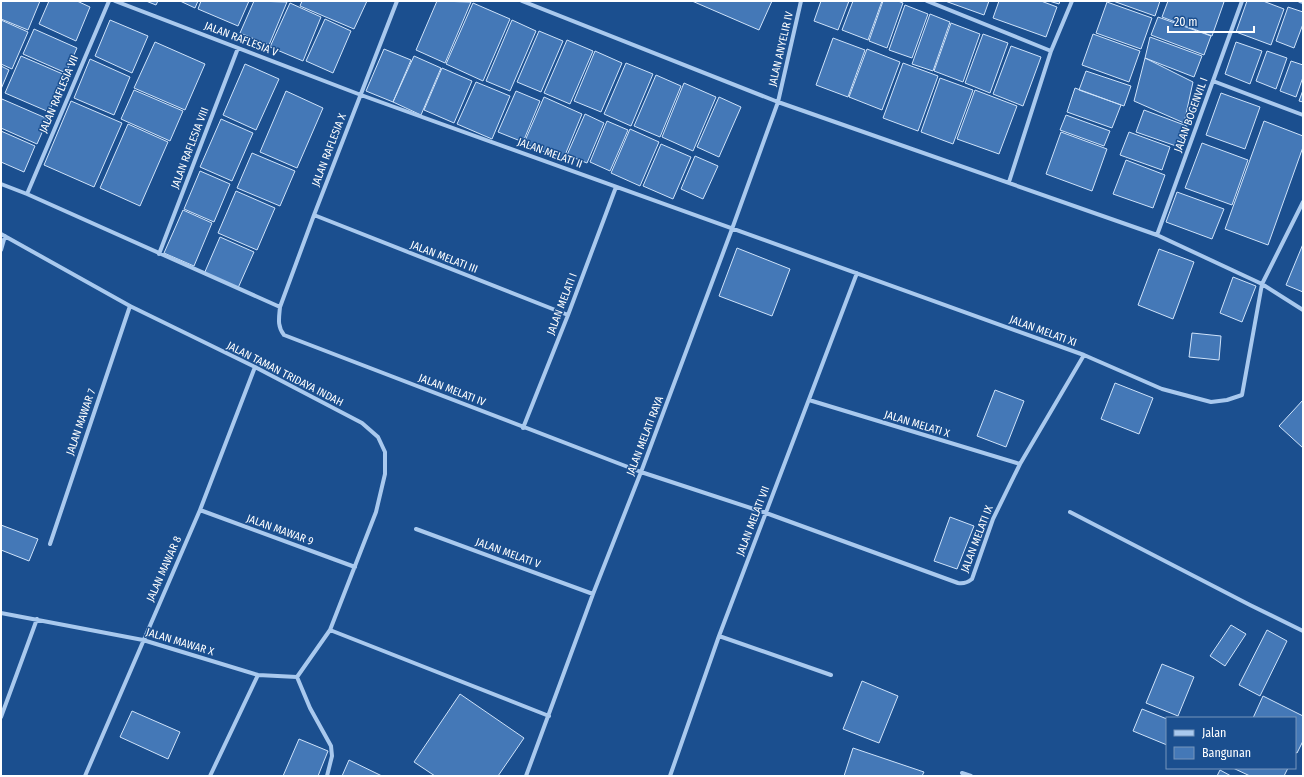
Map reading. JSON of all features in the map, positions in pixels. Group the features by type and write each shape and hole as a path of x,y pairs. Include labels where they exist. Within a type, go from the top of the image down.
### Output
{"street":[{"name":"JALAN RAFLESIA VII","path":"27,194 109,1"},
{"name":"JALAN RAFLESIA V","path":"115,1 361,95"},
{"name":"JALAN RAFLESIA X","path":"280,307 397,1"},
{"path":"522,1 778,102 1157,235 1262,284 1303,310"},
{"name":"JALAN ANYELIR IV","path":"778,102 801,1"},
{"path":"927,1 934,2 1051,51"},
{"path":"1009,182 1051,51 1072,1"},
{"name":"JALAN BOGENVIL I","path":"1157,235 1242,1"},
{"name":"JALAN RAFLESIA VIII","path":"159,254 238,48"},
{"path":"1213,81 1303,115"},
{"name":"JALAN MELATI II","path":"361,95 732,229"},
{"name":"JALAN MELATI RAYA","path":"526,776 593,594 641,472 732,229 778,102"},
{"path":"1,184 27,194 280,307"},
{"name":"JALAN MELATI I","path":"523,428 568,315 616,187"},
{"path":"1262,284 1303,202"},
{"name":"JALAN MELATI III","path":"314,216 568,315"},
{"name":"JALAN MELATI XI","path":"732,229 1084,355 1162,389 1211,402 1227,400 1242,395 1262,284"},
{"path":"1,250 3,235"},
{"name":"JALAN TAMAN TRIDAYA INDAH","path":"3,235 130,306 254,367 362,423 378,436 385,452 385,474 376,512 330,630"},
{"name":"JALAN MELATI VII","path":"670,776 719,636 857,273"},
{"name":"JALAN MAWAR 7","path":"50,544 130,306"},
{"name":"JALAN MELATI IV","path":"280,307 278,322 280,330 284,335 641,472"},
{"name":"JALAN MELATI IX","path":"641,472 766,513 963,584 972,579 993,519 1020,464 1084,355"},
{"name":"JALAN MAWAR 8","path":"85,776 200,510 254,367"},
{"name":"JALAN MELATI X","path":"809,400 1020,464"},
{"name":"JALAN MAWAR 9","path":"200,510 355,567"},
{"path":"1070,512 1303,631"},
{"name":"JALAN MELATI V","path":"416,529 593,594"},
{"name":"JALAN MAWAR X","path":"1,613 143,640 258,675 297,677"},
{"path":"1,717 37,619"},
{"path":"327,776 332,756 331,746 310,708 297,677 330,630 549,716"},
{"path":"719,636 831,675"},
{"path":"210,776 258,675"},
{"path":"962,772 971,776"}],"building":[{"path":"1,1 40,1 28,30 1,19"},
{"path":"49,1 77,1 90,7 76,41 39,24"},
{"path":"146,1 158,1 156,5"},
{"path":"180,1 198,1 195,8"},
{"path":"201,1 249,1 238,26 198,9"},
{"path":"254,1 287,2 269,45 240,33"},
{"path":"302,1 367,1 354,29 300,6"},
{"path":"437,1 471,2 445,63 416,50"},
{"path":"692,1 772,1 759,30"},
{"path":"821,1 849,1 838,30 814,21"},
{"path":"853,1 882,1 868,40 842,30"},
{"path":"883,1 898,1 903,3 887,48 869,41"},
{"path":"945,1 989,1 984,15"},
{"path":"999,1 1041,1 1057,7 1046,37 993,18"},
{"path":"1049,1 1060,1 1059,4"},
{"path":"1113,1 1160,1 1155,16"},
{"path":"1168,1 1224,2 1212,36 1162,17"},
{"path":"1247,1 1263,1 1284,9 1271,45 1236,32"},
{"path":"1107,2 1152,18 1141,49 1096,33"},
{"path":"290,3 321,17 303,61 270,47"},
{"path":"473,3 510,19 483,81 446,64"},
{"path":"905,5 928,14 912,58 889,50"},
{"path":"1288,7 1303,12 1303,24 1294,48 1276,41"},
{"path":"930,14 950,22 933,71 912,64"},
{"path":"1158,17 1211,36 1204,55 1151,35"},
{"path":"325,19 351,31 333,73 306,61"},
{"path":"1,20 28,32 12,69 1,64"},
{"path":"110,20 148,36 132,73 95,56"},
{"path":"512,20 536,31 510,91 486,81"},
{"path":"951,23 980,34 963,82 934,71"},
{"path":"34,29 77,48 66,73 23,54"},
{"path":"539,31 563,41 541,92 517,82"},
{"path":"983,34 1008,43 990,93 965,83"},
{"path":"1093,34 1140,51 1129,82 1082,65"},
{"path":"1150,37 1202,56 1194,77 1145,58"},
{"path":"833,38 865,50 848,97 816,85"},
{"path":"567,40 593,51 570,104 544,93"},
{"path":"155,42 205,64 185,110 134,88"},
{"path":"1236,42 1262,51 1250,84 1225,74"},
{"path":"1011,46 1041,57 1023,106 993,94"},
{"path":"384,49 411,60 393,102 366,91"},
{"path":"867,49 900,62 882,110 849,97"},
{"path":"595,51 622,63 601,112 574,101"},
{"path":"1267,51 1287,58 1276,89 1256,81"},
{"path":"21,56 65,75 49,112 5,93"},
{"path":"414,56 441,68 421,115 393,102"},
{"path":"1145,58 1193,82 1184,123 1134,101"},
{"path":"90,59 130,77 114,115 74,98"},
{"path":"1291,61 1303,65 1303,77 1296,97 1280,91"},
{"path":"626,63 653,74 631,126 604,114"},
{"path":"903,63 938,76 918,131 883,118"},
{"path":"245,64 279,79 256,130 223,115"},
{"path":"1,66 9,70 1,89"},
{"path":"442,68 472,81 454,123 424,110"},
{"path":"1086,71 1131,86 1124,106 1079,90"},
{"path":"656,75 681,86 660,137 634,126"},
{"path":"940,78 973,90 953,144 921,132"},
{"path":"476,82 510,96 492,139 457,124"},
{"path":"684,83 716,97 693,151 662,137"},
{"path":"1075,88 1121,105 1112,128 1067,112"},
{"path":"134,90 183,111 170,141 121,119"},
{"path":"975,90 1017,106 999,154 957,139"},
{"path":"1303,90 1303,102 1299,101"},
{"path":"286,91 323,108 297,168 260,152"},
{"path":"516,91 540,101 523,142 498,132"},
{"path":"1221,93 1260,107 1245,149 1206,135"},
{"path":"544,97 582,114 563,160 524,143"},
{"path":"719,97 741,107 719,157 697,147"},
{"path":"2,99 48,119 37,144 1,128"},
{"path":"71,101 122,123 94,187 44,165"},
{"path":"1144,110 1187,126 1179,147 1136,132"},
{"path":"585,114 604,123 587,163 567,155"},
{"path":"1066,115 1110,131 1104,146 1060,130"},
{"path":"221,119 253,133 232,181 200,167"},
{"path":"607,121 628,130 610,171 590,162"},
{"path":"1264,121 1303,136 1303,147 1268,245 1225,229"},
{"path":"128,124 168,142 140,206 100,188"},
{"path":"630,129 659,142 640,186 611,173"},
{"path":"1,131 35,146 24,172 1,162"},
{"path":"1061,132 1107,149 1092,191 1046,174"},
{"path":"1129,132 1170,147 1162,170 1120,155"},
{"path":"1202,143 1248,160 1232,205 1185,188"},
{"path":"661,144 691,157 673,199 643,186"},
{"path":"252,153 295,171 280,206 237,188"},
{"path":"695,156 718,166 703,199 681,189"},
{"path":"1126,160 1165,175 1153,208 1113,194"},
{"path":"200,171 230,184 214,222 184,209"},
{"path":"236,191 275,208 257,250 218,233"},
{"path":"1177,192 1224,209 1212,239 1166,222"},
{"path":"183,210 212,223 194,266 164,253"},
{"path":"220,237 254,252 238,288 204,274"},
{"path":"1303,244 1303,292 1286,285"},
{"path":"737,248 790,269 772,316 719,296"},
{"path":"1159,249 1194,262 1173,319 1138,305"},
{"path":"1233,277 1256,286 1242,322 1220,313"},
{"path":"1192,333 1221,336 1219,360 1189,357"},
{"path":"1115,383 1153,398 1139,434 1101,419"},
{"path":"995,390 1024,401 1006,447 977,436"},
{"path":"1303,400 1303,448 1279,426"},
{"path":"950,517 974,526 957,569 934,561"},
{"path":"1,525 38,539 29,561 1,550"},
{"path":"1231,625 1246,634 1225,666 1210,656"},
{"path":"1267,630 1287,641 1260,696 1239,685"},
{"path":"1162,664 1194,677 1178,716 1146,703"},
{"path":"862,681 898,696 879,743 843,729"},
{"path":"460,694 524,738 498,776 435,776 414,762"},
{"path":"1263,696 1303,716 1303,741 1297,753 1296,717 1253,717"},
{"path":"1142,709 1166,719 1166,745 1133,731"},
{"path":"132,711 180,732 168,759 120,737"},
{"path":"299,739 328,751 318,776 283,776"},
{"path":"853,748 924,772 922,776 844,776"},
{"path":"349,760 382,776 342,776"},
{"path":"1235,769 1288,769 1284,776 1250,776"},
{"path":"1220,770 1231,776 1217,776"}]}
